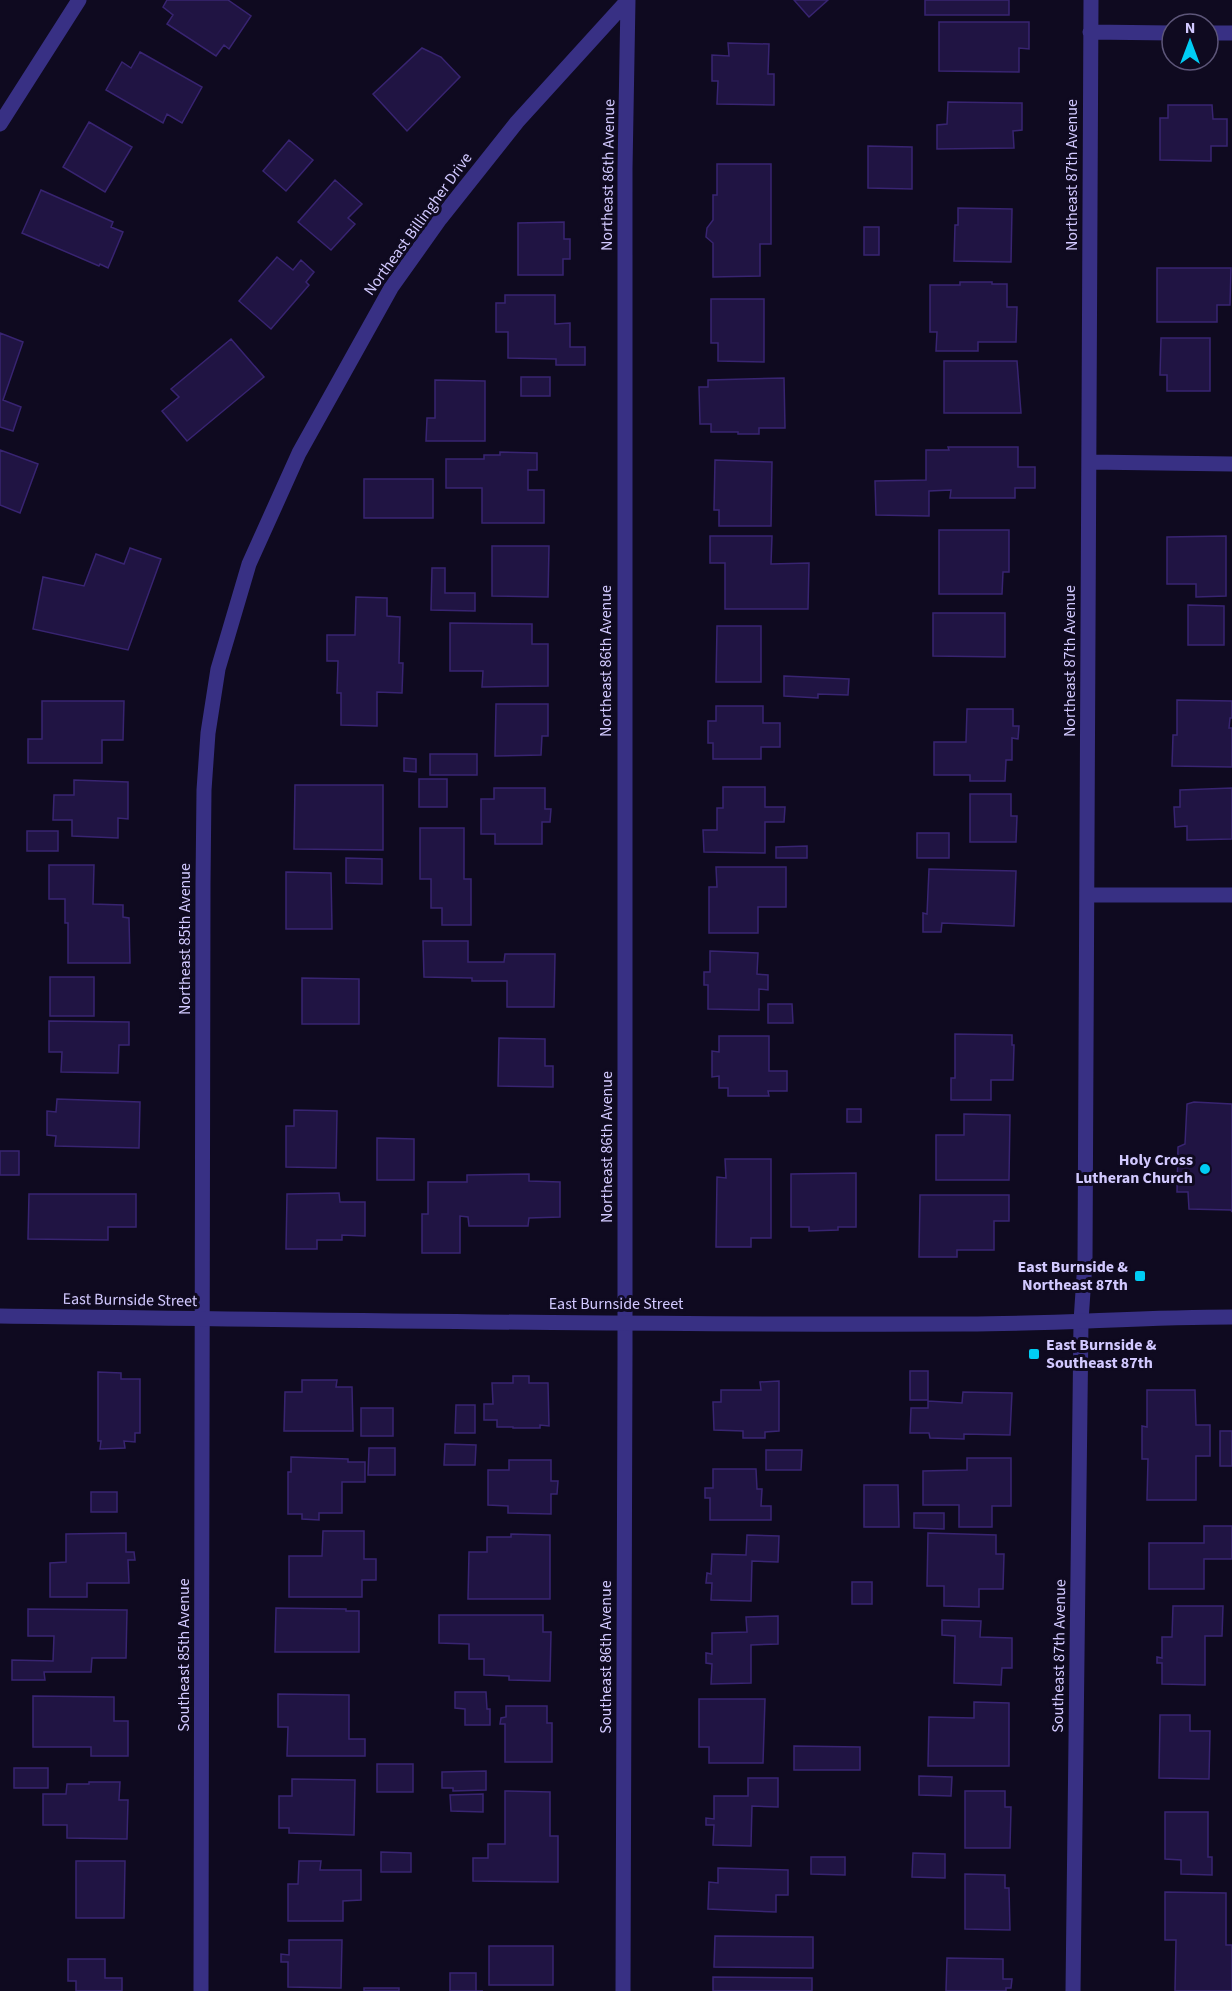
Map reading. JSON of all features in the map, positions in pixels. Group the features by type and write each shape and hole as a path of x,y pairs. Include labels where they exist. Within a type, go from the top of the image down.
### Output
{"street":[{"path":"0,124 79,0"},
{"name":"Northeast Billingher Drive","path":"249,564 299,453 391,288 440,219 517,122 628,0"},
{"name":"Northeast 86th Avenue","path":"626,1323 625,193 628,0"},
{"name":"Northeast 87th Avenue","path":"1081,1321 1085,1262 1090,0"},
{"path":"1090,32 1160,33"},
{"path":"1089,462 1232,464"},
{"name":"Northeast 85th Avenue","path":"202,1319 203,883 207,744 218,669 249,564"},
{"path":"1087,895 1232,895"},
{"name":"East Burnside Street","path":"0,1316 626,1323 969,1324 1147,1317 1232,1317"},
{"name":"Southeast 85th Avenue","path":"201,1991 202,1319"},
{"name":"Southeast 87th Avenue","path":"1073,1991 1081,1321"},
{"name":"Southeast 86th Avenue","path":"623,1991 626,1323"}],"building":[{"path":"167,0 228,0 251,16 229,49 224,45 216,56 167,24 173,15 163,7"},
{"path":"794,0 828,0 809,17"},
{"path":"925,0 1009,0 1009,15 925,15"},
{"path":"939,22 1029,22 1029,49 1019,48 1019,72 939,71"},
{"path":"728,43 769,44 768,74 774,74 774,105 717,104 718,81 712,81 712,55 729,56"},
{"path":"422,48 441,57 460,77 407,131 373,94"},
{"path":"140,52 202,87 182,123 167,114 163,123 106,90 122,62 131,68"},
{"path":"948,102 1022,103 1022,130 1013,131 1014,148 937,149 937,125 947,124"},
{"path":"1168,105 1212,105 1213,119 1227,119 1227,146 1211,146 1211,161 1160,160 1160,118 1168,118"},
{"path":"89,122 132,147 105,192 63,167"},
{"path":"289,140 313,160 286,191 263,171"},
{"path":"868,146 912,147 912,189 868,188"},
{"path":"717,164 771,164 771,244 760,244 760,276 713,277 713,243 706,237 707,228 713,220 713,195 717,195"},
{"path":"335,180 362,204 348,218 355,224 331,250 298,222"},
{"path":"41,190 113,222 111,227 123,232 108,268 22,233"},
{"path":"958,208 1012,209 1011,262 954,261"},
{"path":"564,222 564,239 570,239 570,259 563,259 563,275 518,275 518,223"},
{"path":"864,227 879,227 879,255 864,255"},
{"path":"277,257 293,270 301,260 314,272 306,282 309,285 271,329 239,301"},
{"path":"1157,268 1231,268 1230,305 1217,305 1217,322 1157,322"},
{"path":"960,282 1007,284 1007,307 1017,307 1016,342 978,342 978,351 936,351 937,332 930,332 930,285 960,285"},
{"path":"505,295 555,295 555,324 570,323 570,347 585,347 585,365 556,365 556,359 508,358 508,332 496,332 496,303 505,303"},
{"path":"711,299 764,299 764,362 718,361 718,343 711,343"},
{"path":"0,333 23,342 3,400 21,407 13,431 0,427"},
{"path":"1161,338 1210,338 1210,391 1167,391 1167,375 1160,375"},
{"path":"231,339 264,377 187,441 162,411 179,397 171,389"},
{"path":"944,361 1017,361 1021,413 944,413"},
{"path":"521,377 550,377 550,396 521,396"},
{"path":"784,378 785,428 759,428 759,434 738,434 738,432 711,432 711,424 700,424 699,387 708,387 708,380"},
{"path":"435,380 485,381 485,441 426,441 427,418 435,418"},
{"path":"948,447 1018,447 1018,467 1035,467 1035,488 1015,488 1015,498 950,498 951,490 929,491 929,516 876,515 875,481 926,480 926,450 949,450"},
{"path":"0,450 38,464 20,513 0,505"},
{"path":"500,452 537,453 537,470 528,470 528,490 544,490 544,523 482,523 482,488 446,488 446,459 484,459 484,455 500,455"},
{"path":"715,460 772,462 771,526 719,526 719,510 714,510"},
{"path":"364,479 433,479 433,518 364,518"},
{"path":"939,530 1009,530 1009,572 1003,572 1002,594 939,594"},
{"path":"710,536 772,536 771,564 809,563 808,609 725,609 725,563 710,563"},
{"path":"1226,536 1226,596 1196,597 1196,584 1167,584 1167,537"},
{"path":"492,546 549,546 548,597 492,596"},
{"path":"130,548 161,559 128,650 33,629 43,577 84,586 96,554 124,564"},
{"path":"432,568 445,568 445,593 475,593 475,611 431,610"},
{"path":"356,597 387,598 387,616 400,617 399,663 403,663 402,693 377,692 377,726 341,725 341,693 337,693 338,661 327,661 327,635 355,635"},
{"path":"1188,605 1224,606 1224,645 1188,645"},
{"path":"933,613 1005,613 1005,657 933,656"},
{"path":"450,623 532,624 532,644 548,644 548,686 482,687 483,671 450,671"},
{"path":"717,626 761,626 761,682 716,682"},
{"path":"784,676 849,679 848,695 818,694 818,698 784,696"},
{"path":"1177,700 1232,701 1232,718 1230,718 1229,728 1232,728 1232,767 1172,766 1173,735 1177,735"},
{"path":"42,701 124,701 123,740 102,740 102,763 28,763 28,739 42,739"},
{"path":"496,704 548,704 548,736 542,736 541,755 495,756"},
{"path":"716,706 763,706 763,723 780,723 780,747 761,747 761,759 713,759 713,743 708,743 708,721 716,721"},
{"path":"967,709 1013,709 1013,726 1019,726 1018,739 1012,738 1012,760 1006,760 1005,781 970,781 970,775 934,775 934,742 966,742"},
{"path":"430,754 477,754 477,775 430,775"},
{"path":"404,758 416,759 416,772 404,771"},
{"path":"419,779 447,779 447,807 419,807"},
{"path":"74,780 128,782 128,819 118,818 118,838 72,836 72,820 53,820 54,795 74,795"},
{"path":"295,785 383,785 383,850 294,849"},
{"path":"723,787 765,787 765,807 785,807 784,822 765,822 765,853 704,852 703,830 717,830 717,808 723,808"},
{"path":"494,788 545,788 545,809 551,809 550,822 542,822 542,844 495,844 495,834 481,834 481,799 494,799"},
{"path":"1232,788 1232,839 1187,840 1187,826 1175,827 1174,807 1180,807 1180,790"},
{"path":"970,794 1011,794 1011,816 1017,816 1016,842 970,842"},
{"path":"420,828 464,828 464,879 471,879 471,925 442,925 442,908 431,908 431,879 420,879"},
{"path":"27,831 58,831 58,851 27,851"},
{"path":"917,833 949,833 949,858 917,858"},
{"path":"807,846 807,858 776,858 776,847"},
{"path":"346,858 382,859 382,884 346,883"},
{"path":"49,865 94,865 93,904 123,905 123,917 129,918 130,963 68,963 68,923 65,923 65,899 49,899"},
{"path":"716,867 786,867 786,907 758,907 758,933 709,933 709,887 717,887"},
{"path":"929,869 1016,871 1014,926 942,923 941,932 923,932 923,913 927,914"},
{"path":"286,872 331,873 332,929 286,929"},
{"path":"423,941 468,941 468,962 504,962 505,954 555,954 554,1007 507,1007 507,981 424,977"},
{"path":"710,951 758,953 757,974 768,975 768,990 759,989 759,1010 708,1009 708,985 704,985 704,972 710,972"},
{"path":"50,977 94,977 94,1016 50,1016"},
{"path":"302,978 359,979 359,1024 302,1024"},
{"path":"768,1004 792,1004 793,1023 768,1023"},
{"path":"49,1021 129,1022 129,1045 119,1045 118,1073 61,1072 62,1052 49,1052"},
{"path":"955,1034 1012,1035 1013,1080 991,1080 991,1100 951,1100 951,1078 955,1078"},
{"path":"719,1036 769,1036 769,1071 787,1071 787,1091 768,1091 769,1096 728,1096 728,1088 719,1088 719,1076 712,1077 712,1051 719,1052"},
{"path":"499,1038 545,1039 545,1066 553,1066 553,1087 498,1086"},
{"path":"57,1099 140,1102 139,1148 55,1146 56,1136 47,1135 47,1111 56,1112"},
{"name":"Holy Cross Lutheran Church","path":"1194,1102 1232,1104 1232,1212 1231,1210 1189,1209 1188,1192 1177,1192 1178,1147 1185,1144 1187,1104"},
{"path":"847,1109 861,1109 861,1122 847,1122"},
{"path":"294,1110 337,1111 336,1168 286,1167 286,1126 294,1126"},
{"path":"964,1114 1010,1115 1009,1180 936,1180 936,1135 964,1135"},
{"path":"377,1138 414,1139 414,1180 377,1180"},
{"path":"0,1151 19,1151 19,1175 0,1175"},
{"path":"725,1159 771,1159 771,1238 751,1238 751,1247 716,1247 717,1177 726,1178"},
{"path":"856,1173 856,1227 809,1231 809,1227 791,1227 791,1174"},
{"path":"529,1174 529,1181 560,1182 560,1217 529,1218 528,1226 469,1226 468,1217 460,1216 460,1253 422,1253 422,1214 428,1214 428,1182 467,1182 467,1175"},
{"path":"339,1193 340,1202 365,1202 365,1236 342,1235 342,1240 317,1240 317,1249 286,1249 287,1194"},
{"path":"29,1194 136,1194 136,1227 108,1227 108,1240 28,1239"},
{"path":"920,1195 1009,1195 1009,1221 994,1221 994,1250 957,1250 957,1257 919,1257"},
{"path":"910,1371 928,1371 928,1400 910,1400"},
{"path":"98,1372 121,1373 121,1379 140,1379 140,1433 135,1433 135,1442 124,1441 125,1448 100,1449"},
{"path":"513,1376 529,1376 529,1383 548,1383 549,1426 540,1425 540,1428 497,1427 497,1420 484,1420 484,1404 493,1404 492,1383 513,1383"},
{"path":"302,1380 337,1380 336,1387 352,1387 353,1431 284,1431 285,1392 302,1392"},
{"path":"779,1381 779,1431 765,1432 765,1438 743,1438 743,1431 714,1430 713,1402 721,1402 721,1390 761,1390 760,1382"},
{"path":"1147,1390 1195,1390 1196,1425 1210,1425 1210,1456 1196,1456 1196,1500 1147,1500 1148,1459 1142,1459 1142,1426 1147,1427"},
{"path":"963,1392 1012,1393 1010,1435 964,1434 964,1439 930,1438 929,1433 910,1433 911,1408 928,1408 928,1401 962,1403"},
{"path":"456,1405 475,1405 475,1433 455,1433"},
{"path":"361,1408 393,1408 393,1436 361,1436"},
{"path":"1220,1431 1232,1431 1232,1466 1220,1466"},
{"path":"445,1444 476,1445 475,1465 444,1465"},
{"path":"369,1448 395,1448 395,1475 368,1475"},
{"path":"766,1450 802,1450 801,1470 766,1470"},
{"path":"291,1457 348,1459 348,1462 365,1462 365,1482 342,1482 342,1513 319,1513 319,1520 302,1519 302,1514 288,1514 288,1472 291,1472"},
{"path":"967,1458 1011,1458 1011,1506 992,1506 992,1527 959,1527 959,1505 923,1505 923,1471 967,1470"},
{"path":"509,1460 551,1460 551,1481 558,1481 557,1494 551,1494 551,1514 508,1513 508,1506 488,1505 488,1470 509,1470"},
{"path":"713,1469 756,1469 757,1489 762,1489 761,1506 771,1506 771,1520 710,1520 710,1498 705,1498 705,1488 713,1488"},
{"path":"864,1485 898,1485 899,1527 864,1527"},
{"path":"91,1492 117,1492 117,1512 91,1512"},
{"path":"914,1513 944,1513 944,1529 914,1528"},
{"path":"1204,1526 1232,1526 1232,1559 1204,1559 1204,1589 1149,1589 1149,1543 1204,1543"},
{"path":"323,1531 364,1531 364,1559 376,1559 376,1580 362,1580 362,1597 289,1597 289,1556 322,1556"},
{"path":"126,1533 126,1552 134,1552 135,1560 128,1560 129,1583 87,1583 87,1597 50,1597 50,1563 66,1562 66,1534"},
{"path":"928,1533 996,1535 996,1554 1004,1554 1003,1589 979,1589 979,1607 944,1606 944,1586 927,1586"},
{"path":"511,1534 550,1535 550,1599 468,1599 469,1552 487,1552 487,1537 511,1537"},
{"path":"747,1535 779,1536 778,1562 752,1561 751,1601 711,1600 712,1583 706,1583 707,1573 711,1574 712,1554 746,1555"},
{"path":"852,1582 872,1582 872,1604 852,1604"},
{"path":"1173,1606 1223,1606 1222,1636 1205,1636 1205,1685 1162,1684 1162,1663 1157,1663 1157,1657 1162,1658 1162,1637 1172,1637"},
{"path":"276,1608 359,1611 359,1652 275,1652"},
{"path":"28,1609 127,1610 126,1658 92,1658 91,1672 44,1672 45,1680 12,1680 12,1660 53,1661 54,1636 28,1636"},
{"path":"439,1615 543,1615 543,1632 551,1632 550,1681 509,1680 509,1676 484,1675 484,1659 469,1659 469,1644 439,1643"},
{"path":"778,1616 778,1644 751,1645 751,1683 711,1684 712,1664 706,1663 706,1653 712,1654 712,1633 747,1632 746,1617"},
{"path":"942,1620 981,1621 980,1637 1012,1638 1012,1668 1002,1668 1001,1685 954,1683 955,1636 942,1635"},
{"path":"455,1692 486,1692 487,1709 490,1709 490,1725 465,1725 465,1709 455,1708"},
{"path":"278,1694 349,1695 349,1739 365,1739 365,1756 287,1756 288,1727 278,1727"},
{"path":"33,1696 114,1697 114,1721 128,1721 128,1756 91,1756 91,1747 33,1747"},
{"path":"699,1699 765,1699 763,1763 709,1763 709,1747 699,1747"},
{"path":"974,1702 1009,1703 1009,1766 928,1766 929,1717 974,1718"},
{"path":"506,1706 547,1706 547,1723 552,1723 552,1762 505,1762 505,1724 500,1724 501,1718 506,1717"},
{"path":"1160,1715 1190,1715 1190,1731 1210,1731 1209,1779 1159,1778"},
{"path":"794,1746 860,1747 860,1770 794,1770"},
{"path":"377,1764 413,1764 413,1792 377,1792"},
{"path":"14,1768 48,1768 48,1788 14,1788"},
{"path":"486,1771 486,1790 453,1791 453,1788 442,1788 442,1772"},
{"path":"919,1776 952,1777 951,1796 919,1795"},
{"path":"748,1778 778,1778 778,1807 752,1806 751,1846 713,1845 714,1825 706,1825 706,1818 714,1819 714,1796 748,1796"},
{"path":"292,1779 355,1780 354,1835 289,1833 289,1828 279,1828 279,1796 292,1796"},
{"path":"89,1782 120,1782 119,1800 128,1800 127,1839 67,1838 67,1825 43,1825 43,1794 66,1794 67,1784 89,1784"},
{"path":"505,1791 550,1792 550,1836 558,1836 558,1882 473,1881 473,1858 488,1858 488,1844 505,1844"},
{"path":"965,1791 1005,1791 1005,1807 1011,1807 1010,1848 965,1848"},
{"path":"483,1794 483,1812 451,1811 450,1795"},
{"path":"1165,1812 1208,1812 1208,1857 1212,1857 1212,1875 1181,1874 1181,1860 1165,1859"},
{"path":"381,1852 411,1853 411,1872 381,1872"},
{"path":"913,1853 945,1854 945,1878 912,1877"},
{"path":"811,1857 845,1857 845,1875 811,1874"},
{"path":"76,1861 125,1861 124,1918 76,1918"},
{"path":"299,1861 321,1861 320,1870 361,1870 361,1900 343,1901 343,1921 288,1921 288,1884 298,1884"},
{"path":"718,1868 788,1870 788,1895 776,1895 776,1912 708,1909 709,1882 718,1883"},
{"path":"965,1874 1005,1875 1005,1888 1009,1888 1010,1930 965,1929"},
{"path":"1165,1892 1226,1893 1226,1945 1232,1945 1232,1991 1175,1991 1176,1940 1165,1940"},
{"path":"715,1936 813,1937 813,1968 714,1967"},
{"path":"289,1940 342,1940 341,1988 288,1987 288,1962 281,1962 281,1954 289,1955"},
{"path":"489,1946 553,1946 553,1985 489,1985"},
{"path":"947,1958 1003,1959 1003,1979 1012,1979 1011,1988 1006,1988 1006,1991 946,1991"},
{"path":"68,1959 105,1959 105,1978 122,1978 122,1991 76,1991 76,1981 68,1981"},
{"path":"450,1973 476,1973 476,1991 450,1991"},
{"path":"713,1977 812,1978 812,1991 713,1991"},
{"path":"364,1988 399,1988 399,1991 364,1991"}],"place":[{"name":"Holy Cross Lutheran Church","path":"1205,1169"},
{"name":"East Burnside & Northeast 87th","path":"1140,1276"},
{"name":"East Burnside & Southeast 87th","path":"1034,1354"}]}
